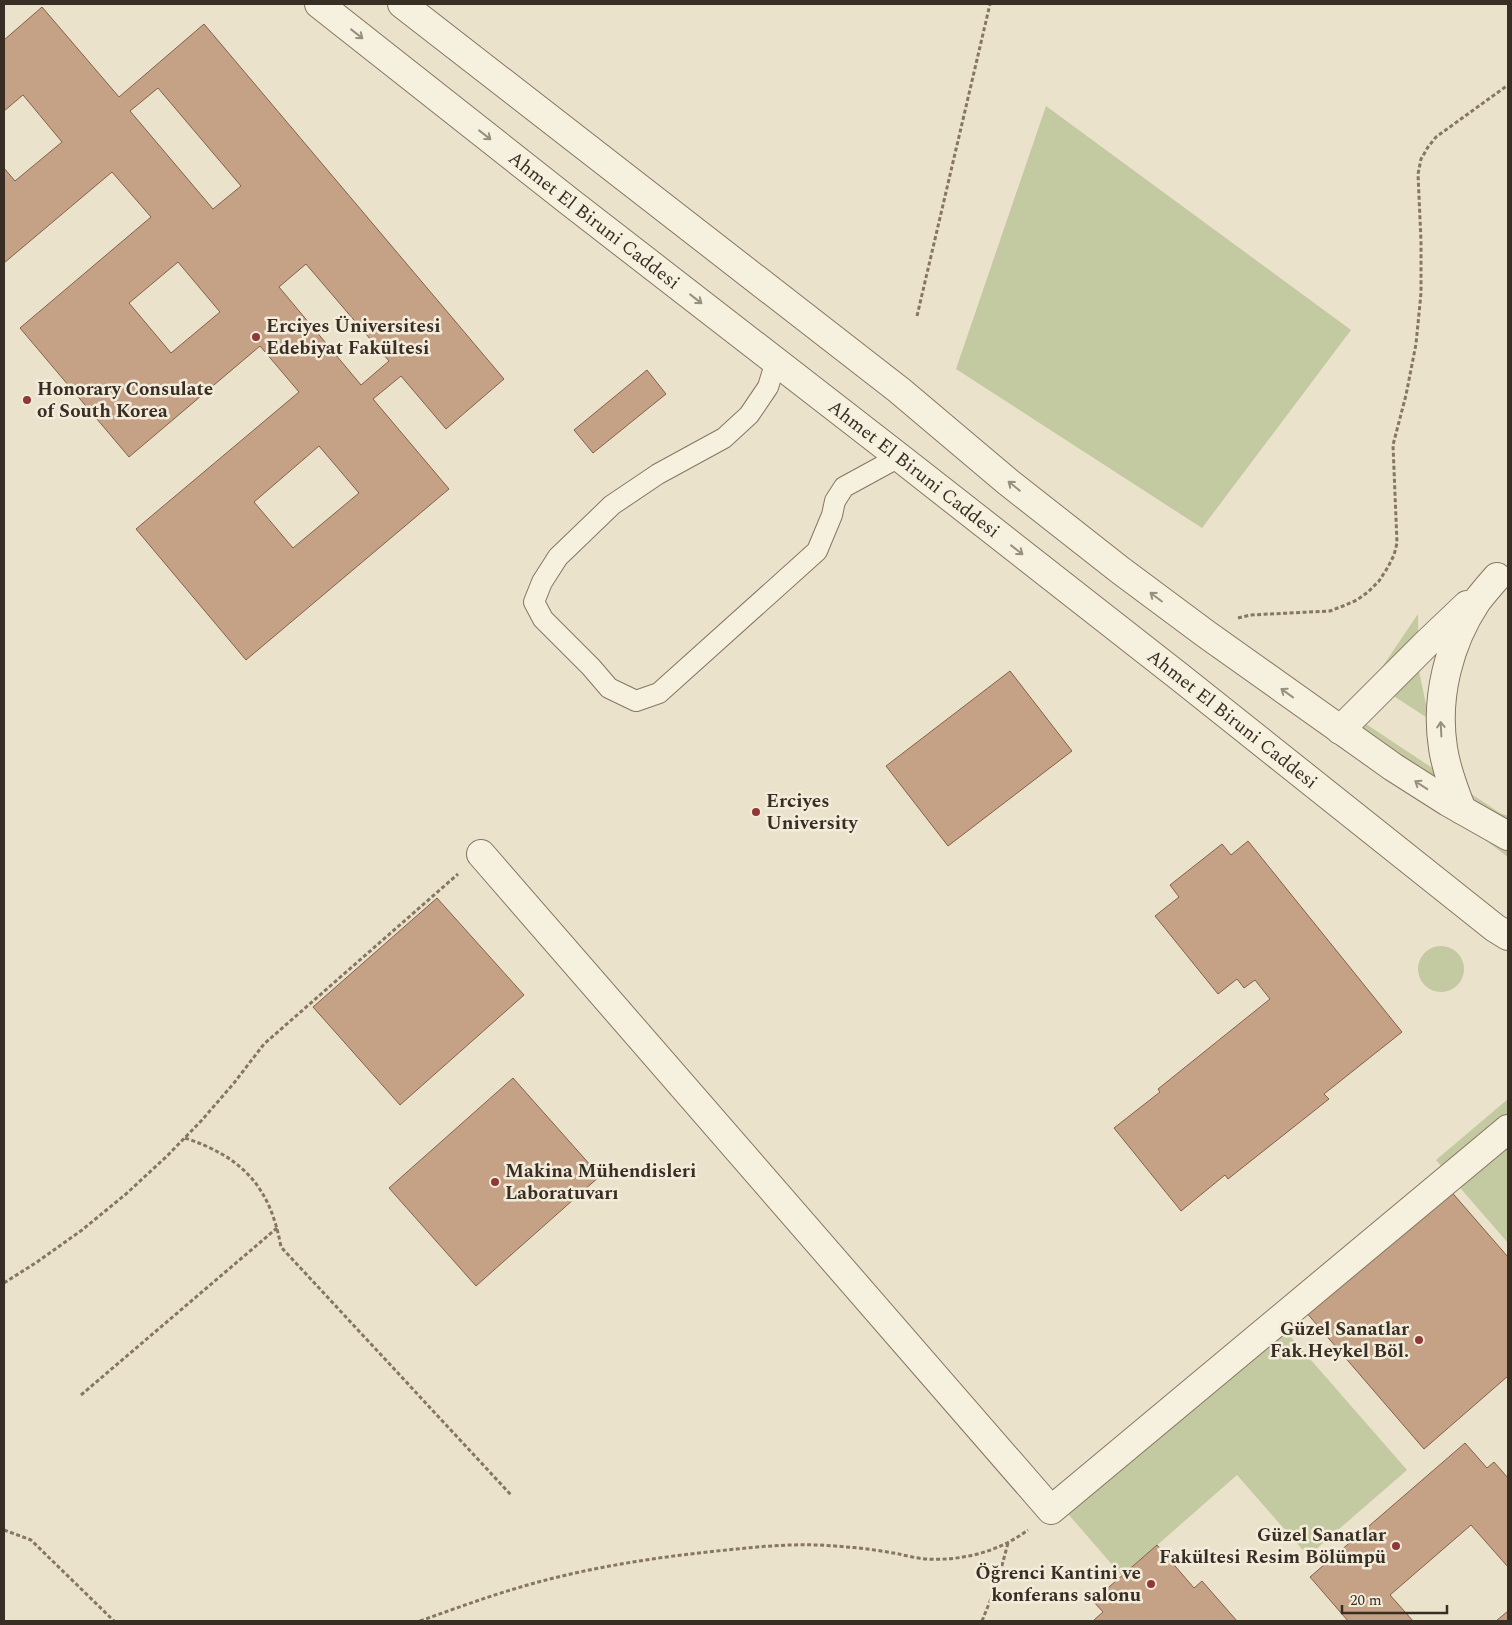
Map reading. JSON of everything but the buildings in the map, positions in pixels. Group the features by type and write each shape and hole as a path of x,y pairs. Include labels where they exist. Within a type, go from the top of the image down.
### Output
{"street":[{"name":"Ahmet El Biruni Caddesi","path":"319,4 562,196 1181,678 1495,928 1508,936"},
{"path":"402,4 899,390 1008,482 1120,570 1393,768 1508,836"},
{"path":"1340,730 1426,644 1503,572"},
{"path":"1462,810 1450,779 1442,747 1441,714 1443,684 1462,626 1478,600 1503,572"},
{"path":"481,854 1051,1510 1508,1129"}],"lane":[{"path":"776,361 768,387 749,415 724,438 658,474 612,505 558,557 542,582 534,602 543,620 610,688 636,701 658,694 817,551 832,516 835,501 844,487 899,457"}],"path":[{"path":"917,316 990,4"},
{"path":"1206,634 1219,625 1250,615 1330,611 1344,606 1368,592 1388,567 1397,543 1393,444 1410,378 1416,344 1421,293 1418,174 1421,158 1436,137 1508,85"},
{"path":"4,1283 82,1230 126,1194 185,1138 234,1083 264,1044 481,854"},
{"path":"185,1138 208,1146 230,1158 249,1175 261,1190 271,1208 281,1247 512,1496"},
{"path":"81,1394 277,1227"},
{"path":"4,1530 32,1540 114,1621"},
{"path":"420,1621 481,1599 546,1580 674,1556 791,1545 845,1546 923,1559 950,1559 976,1556 1009,1543 997,1584 982,1621"}],"green space":[{"path":"1046,106 1351,330 1202,528 956,369"},
{"path":"1418,614 1419,671 1429,719 1372,682"},
{"path":"1360,720 1500,813 1508,816 1508,857 1452,815 1367,744"},
{"path":"1446,946 1458,952 1463,960 1463,978 1458,986 1450,991 1436,992 1424,986 1419,978 1418,964 1424,952 1432,947"},
{"path":"1508,1099 1508,1243 1436,1160"},
{"path":"1276,1320 1407,1470 1308,1556 1237,1475 1122,1576 1062,1507"}],"place":[{"name":"Erciyes Üniversitesi Edebiyat Fakültesi","path":"256,337"},
{"name":"Honorary Consulate of South Korea","path":"27,400"},
{"name":"Erciyes University","path":"756,812"},
{"name":"Makina Mühendisleri Laboratuvarı","path":"495,1182"},
{"name":"Güzel Sanatlar Fak.Heykel Böl.","path":"1419,1340"},
{"name":"Güzel Sanatlar Fakültesi Resim Bölümpü","path":"1396,1546"},
{"name":"Öğrenci Kantini ve konferans salonu","path":"1151,1584"}]}
